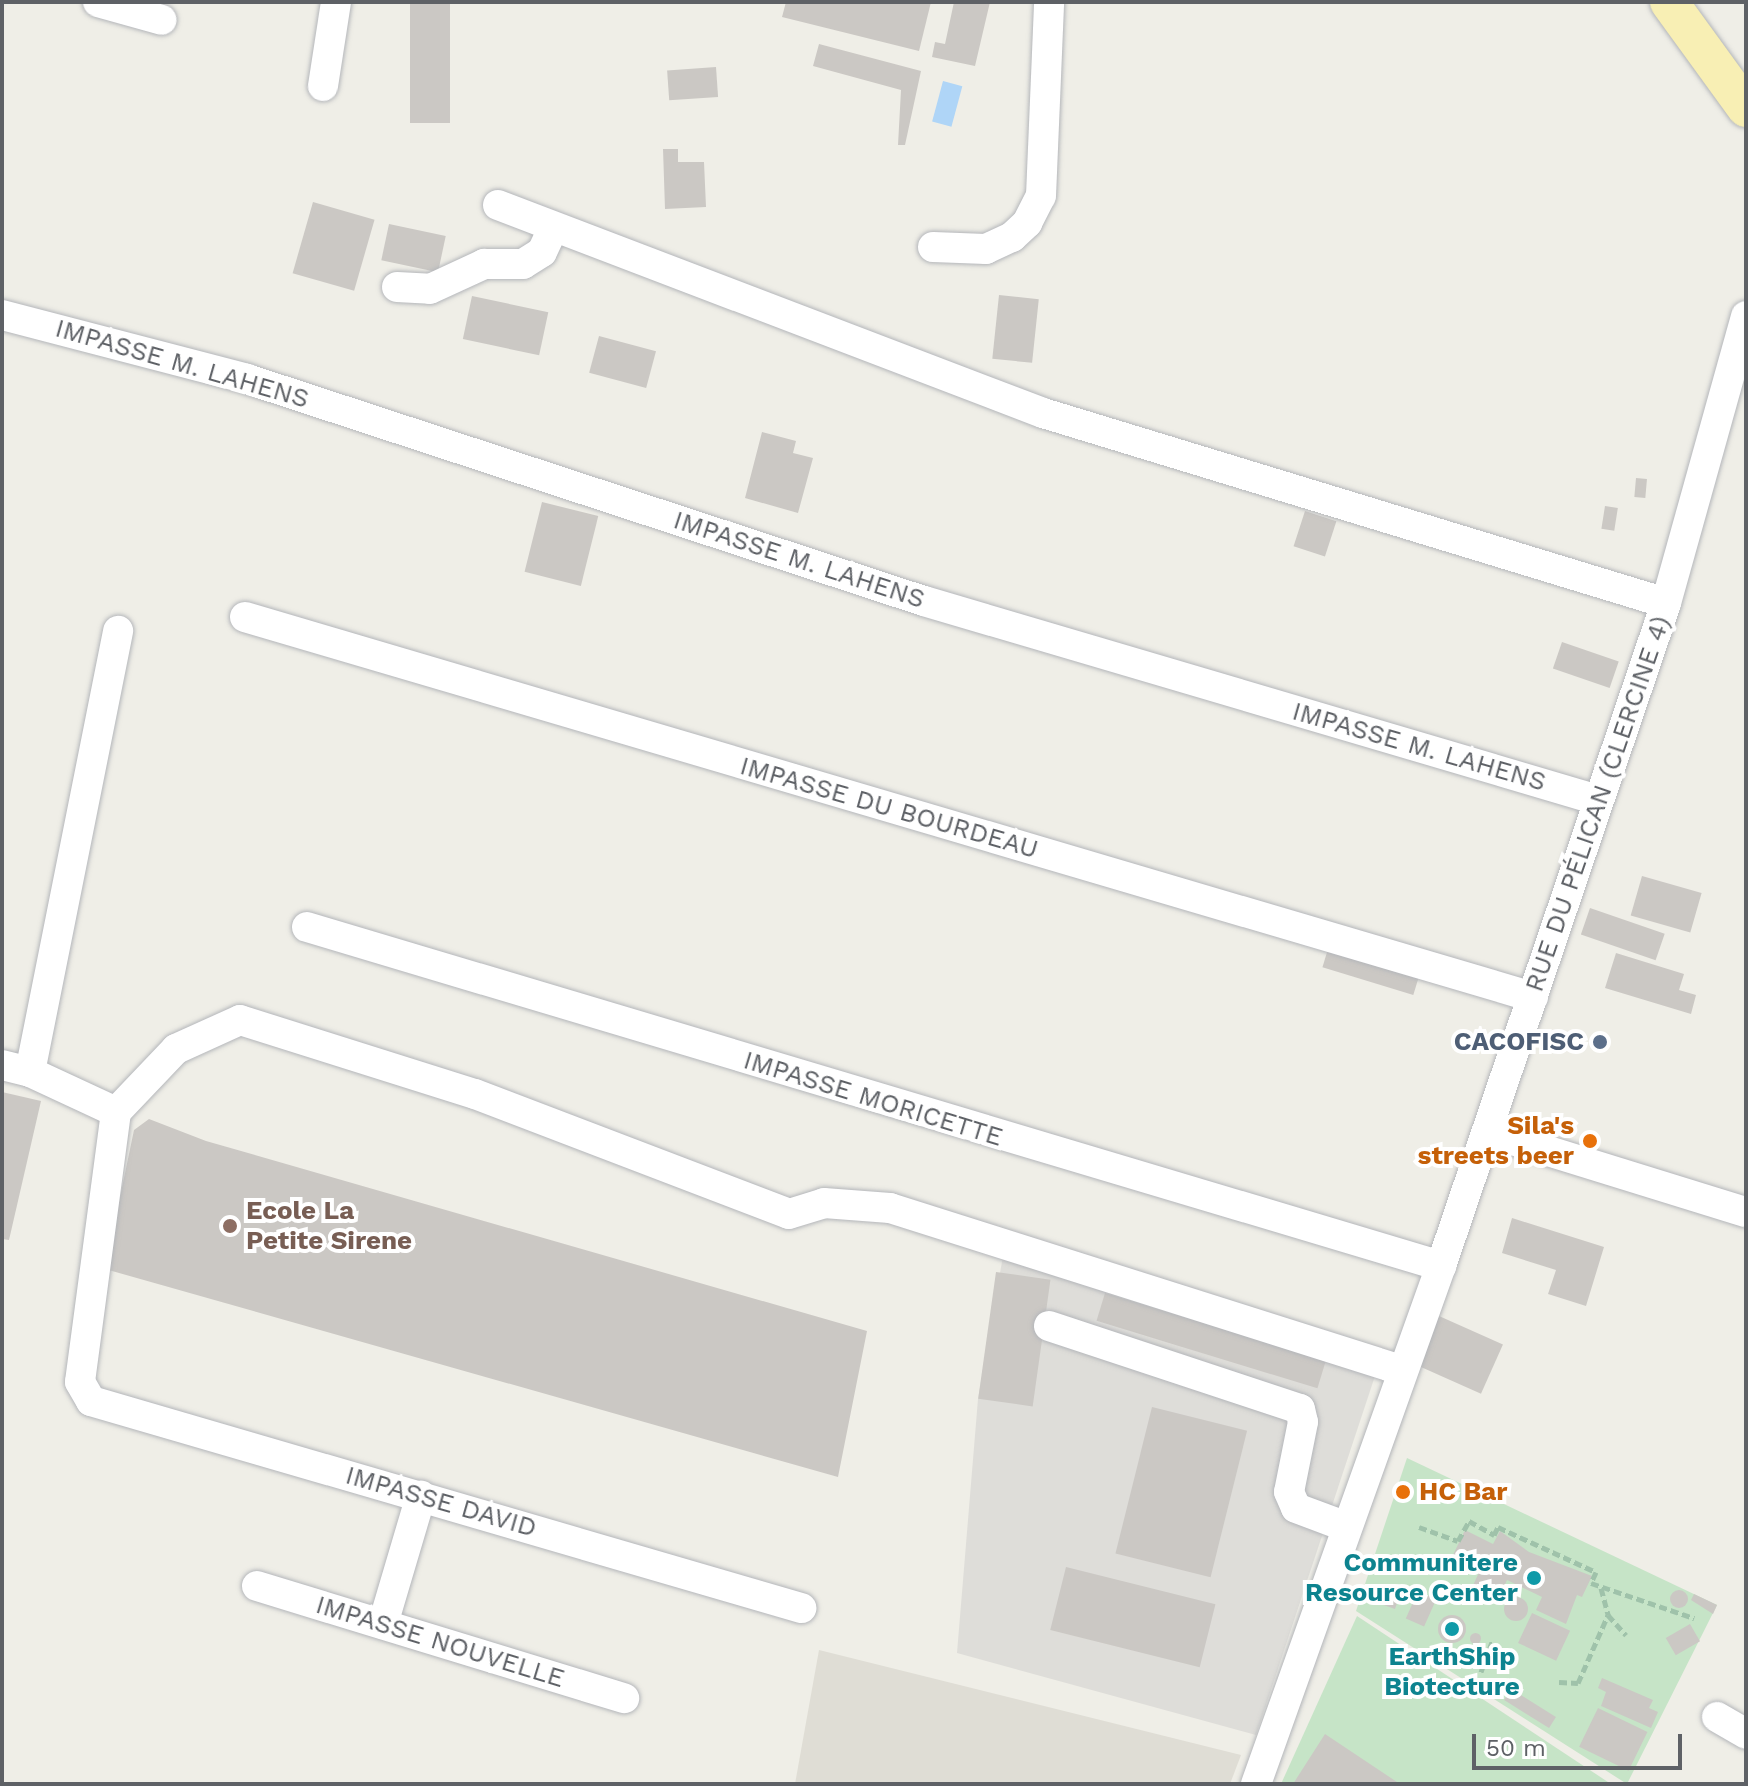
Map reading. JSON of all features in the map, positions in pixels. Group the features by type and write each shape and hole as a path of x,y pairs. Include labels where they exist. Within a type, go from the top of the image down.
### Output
{"main road":[{"path":"1669,2 1746,108"}],"street":[{"path":"98,2 162,20"},
{"path":"323,86 336,2"},
{"path":"933,247 986,249 1012,237 1027,223 1041,196 1049,2"},
{"path":"498,205 1043,413 1666,603"},
{"path":"397,287 430,289 484,264 523,264 542,252 553,228"},
{"name":"IMPASSE M. LAHENS","path":"2,315 247,379 924,601 1598,800"},
{"name":"RUE DU PÉLICAN (CLERCINE 4)","path":"1256,1784 1401,1370 1441,1266 1666,603 1746,316"},
{"name":"IMPASSE DU BOURDEAU","path":"245,617 1533,997"},
{"path":"118,631 16,1068 116,1112 176,1049 240,1020 475,1094 789,1214 824,1203 890,1208 1401,1370"},
{"name":"IMPASSE MORICETTE","path":"307,927 1441,1266"},
{"name":"IMPASSE DAVID","path":"116,1112 80,1382 83,1393 91,1401 801,1608"},
{"path":"1487,1132 1746,1212"},
{"path":"1049,1326 1300,1409 1303,1422 1289,1492 1296,1508 1347,1527"},
{"path":"383,1624 421,1496"},
{"name":"IMPASSE NOUVELLE","path":"257,1586 624,1698"},
{"path":"1717,1717 1746,1734"}],"path":[{"path":"1419,1527 1458,1541 1469,1521 1494,1535 1498,1527 1596,1572 1591,1583 1694,1618"},
{"path":"1601,1587 1608,1615 1626,1635"},
{"path":"1559,1682 1578,1683 1608,1615"},
{"path":"1481,1672 1492,1641"}],"shaded area":[{"path":"1003,1256 1375,1376 1256,1735 957,1653 978,1399"},
{"path":"819,1650 1241,1755 1230,1784 795,1784"}],"green space":[{"path":"1407,1458 1717,1605 1627,1784 1356,1611"},
{"path":"1357,1616 1611,1784 1281,1784"}],"water":[{"path":"943,81 962,86 951,127 932,122"}],"building":[{"path":"410,2 450,2 450,123 410,123"},
{"path":"786,2 931,2 919,51 782,17"},
{"path":"954,2 990,2 975,66 932,57 935,42 945,44"},
{"path":"819,44 921,71 905,145 898,145 901,90 813,66"},
{"path":"716,67 718,97 669,100 667,70"},
{"path":"663,149 678,149 678,162 704,162 706,207 665,209"},
{"path":"313,202 375,220 354,291 293,273"},
{"path":"389,224 446,236 438,272 381,260"},
{"path":"999,295 1039,299 1032,363 992,359"},
{"path":"472,296 548,312 539,355 463,339"},
{"path":"599,336 656,351 646,388 589,373"},
{"path":"762,432 796,441 793,453 813,458 798,513 745,498"},
{"path":"1636,478 1647,479 1645,498 1634,497"},
{"path":"542,502 598,516 581,586 525,572"},
{"path":"1605,506 1618,508 1614,531 1601,529"},
{"path":"1305,511 1336,521 1325,556 1294,546"},
{"path":"1562,642 1619,662 1610,688 1553,668"},
{"path":"1642,876 1702,893 1690,933 1631,915"},
{"path":"1590,908 1665,934 1656,960 1581,934"},
{"path":"1328,949 1419,977 1413,995 1322,967"},
{"path":"1616,953 1684,974 1679,990 1696,995 1691,1014 1605,988"},
{"path":"2,1092 41,1101 9,1240 2,1239"},
{"path":"149,1119 206,1141 867,1331 838,1477 105,1269 134,1130"},
{"path":"1512,1218 1604,1247 1586,1306 1548,1294 1556,1270 1502,1253"},
{"path":"996,1272 1050,1280 1033,1406 978,1399"},
{"path":"1105,1293 1326,1361 1317,1388 1097,1321"},
{"path":"1439,1316 1503,1344 1481,1394 1417,1365"},
{"path":"1152,1407 1247,1431 1211,1577 1115,1554"},
{"name":"Communitere Resource Center","path":"1465,1530 1493,1544 1500,1531 1529,1552 1592,1576 1582,1597 1577,1595 1566,1624 1536,1610 1542,1597 1507,1580 1496,1604 1470,1592 1481,1568 1453,1555"},
{"path":"1066,1567 1215,1604 1200,1667 1050,1630"},
{"path":"1387,1587 1401,1592 1395,1609 1381,1604"},
{"path":"1679,1590 1688,1599 1679,1608 1670,1599"},
{"path":"1418,1591 1436,1599 1424,1627 1406,1618"},
{"path":"1694,1594 1717,1605 1713,1614 1691,1600"},
{"path":"1516,1597 1527,1604 1528,1609 1521,1620 1516,1621 1505,1614 1504,1609 1511,1598"},
{"path":"1532,1613 1570,1631 1556,1661 1518,1643"},
{"name":"EarthShip Biotecture","path":"1452,1615 1462,1619 1466,1629 1462,1639 1452,1643 1442,1639 1438,1629 1442,1619"},
{"path":"1690,1624 1700,1641 1676,1655 1666,1638"},
{"name":"EarthShip Biotecture","path":"1475,1632 1481,1638 1475,1644 1469,1638"},
{"path":"1602,1678 1653,1700 1649,1708 1658,1712 1651,1728 1601,1706 1606,1692 1598,1688"},
{"path":"1511,1689 1556,1717 1549,1728 1504,1700"},
{"path":"1598,1708 1647,1732 1629,1771 1579,1747"},
{"path":"1325,1734 1400,1784 1293,1784"}],"place":[{"name":"CACOFISC","path":"1600,1042"},
{"name":"Sila's streets beer","path":"1590,1141"},
{"name":"Ecole La Petite Sirene","path":"230,1226"},
{"name":"HC Bar","path":"1403,1492"},
{"name":"Communitere Resource Center","path":"1534,1578"},
{"name":"EarthShip Biotecture","path":"1452,1629"}]}
